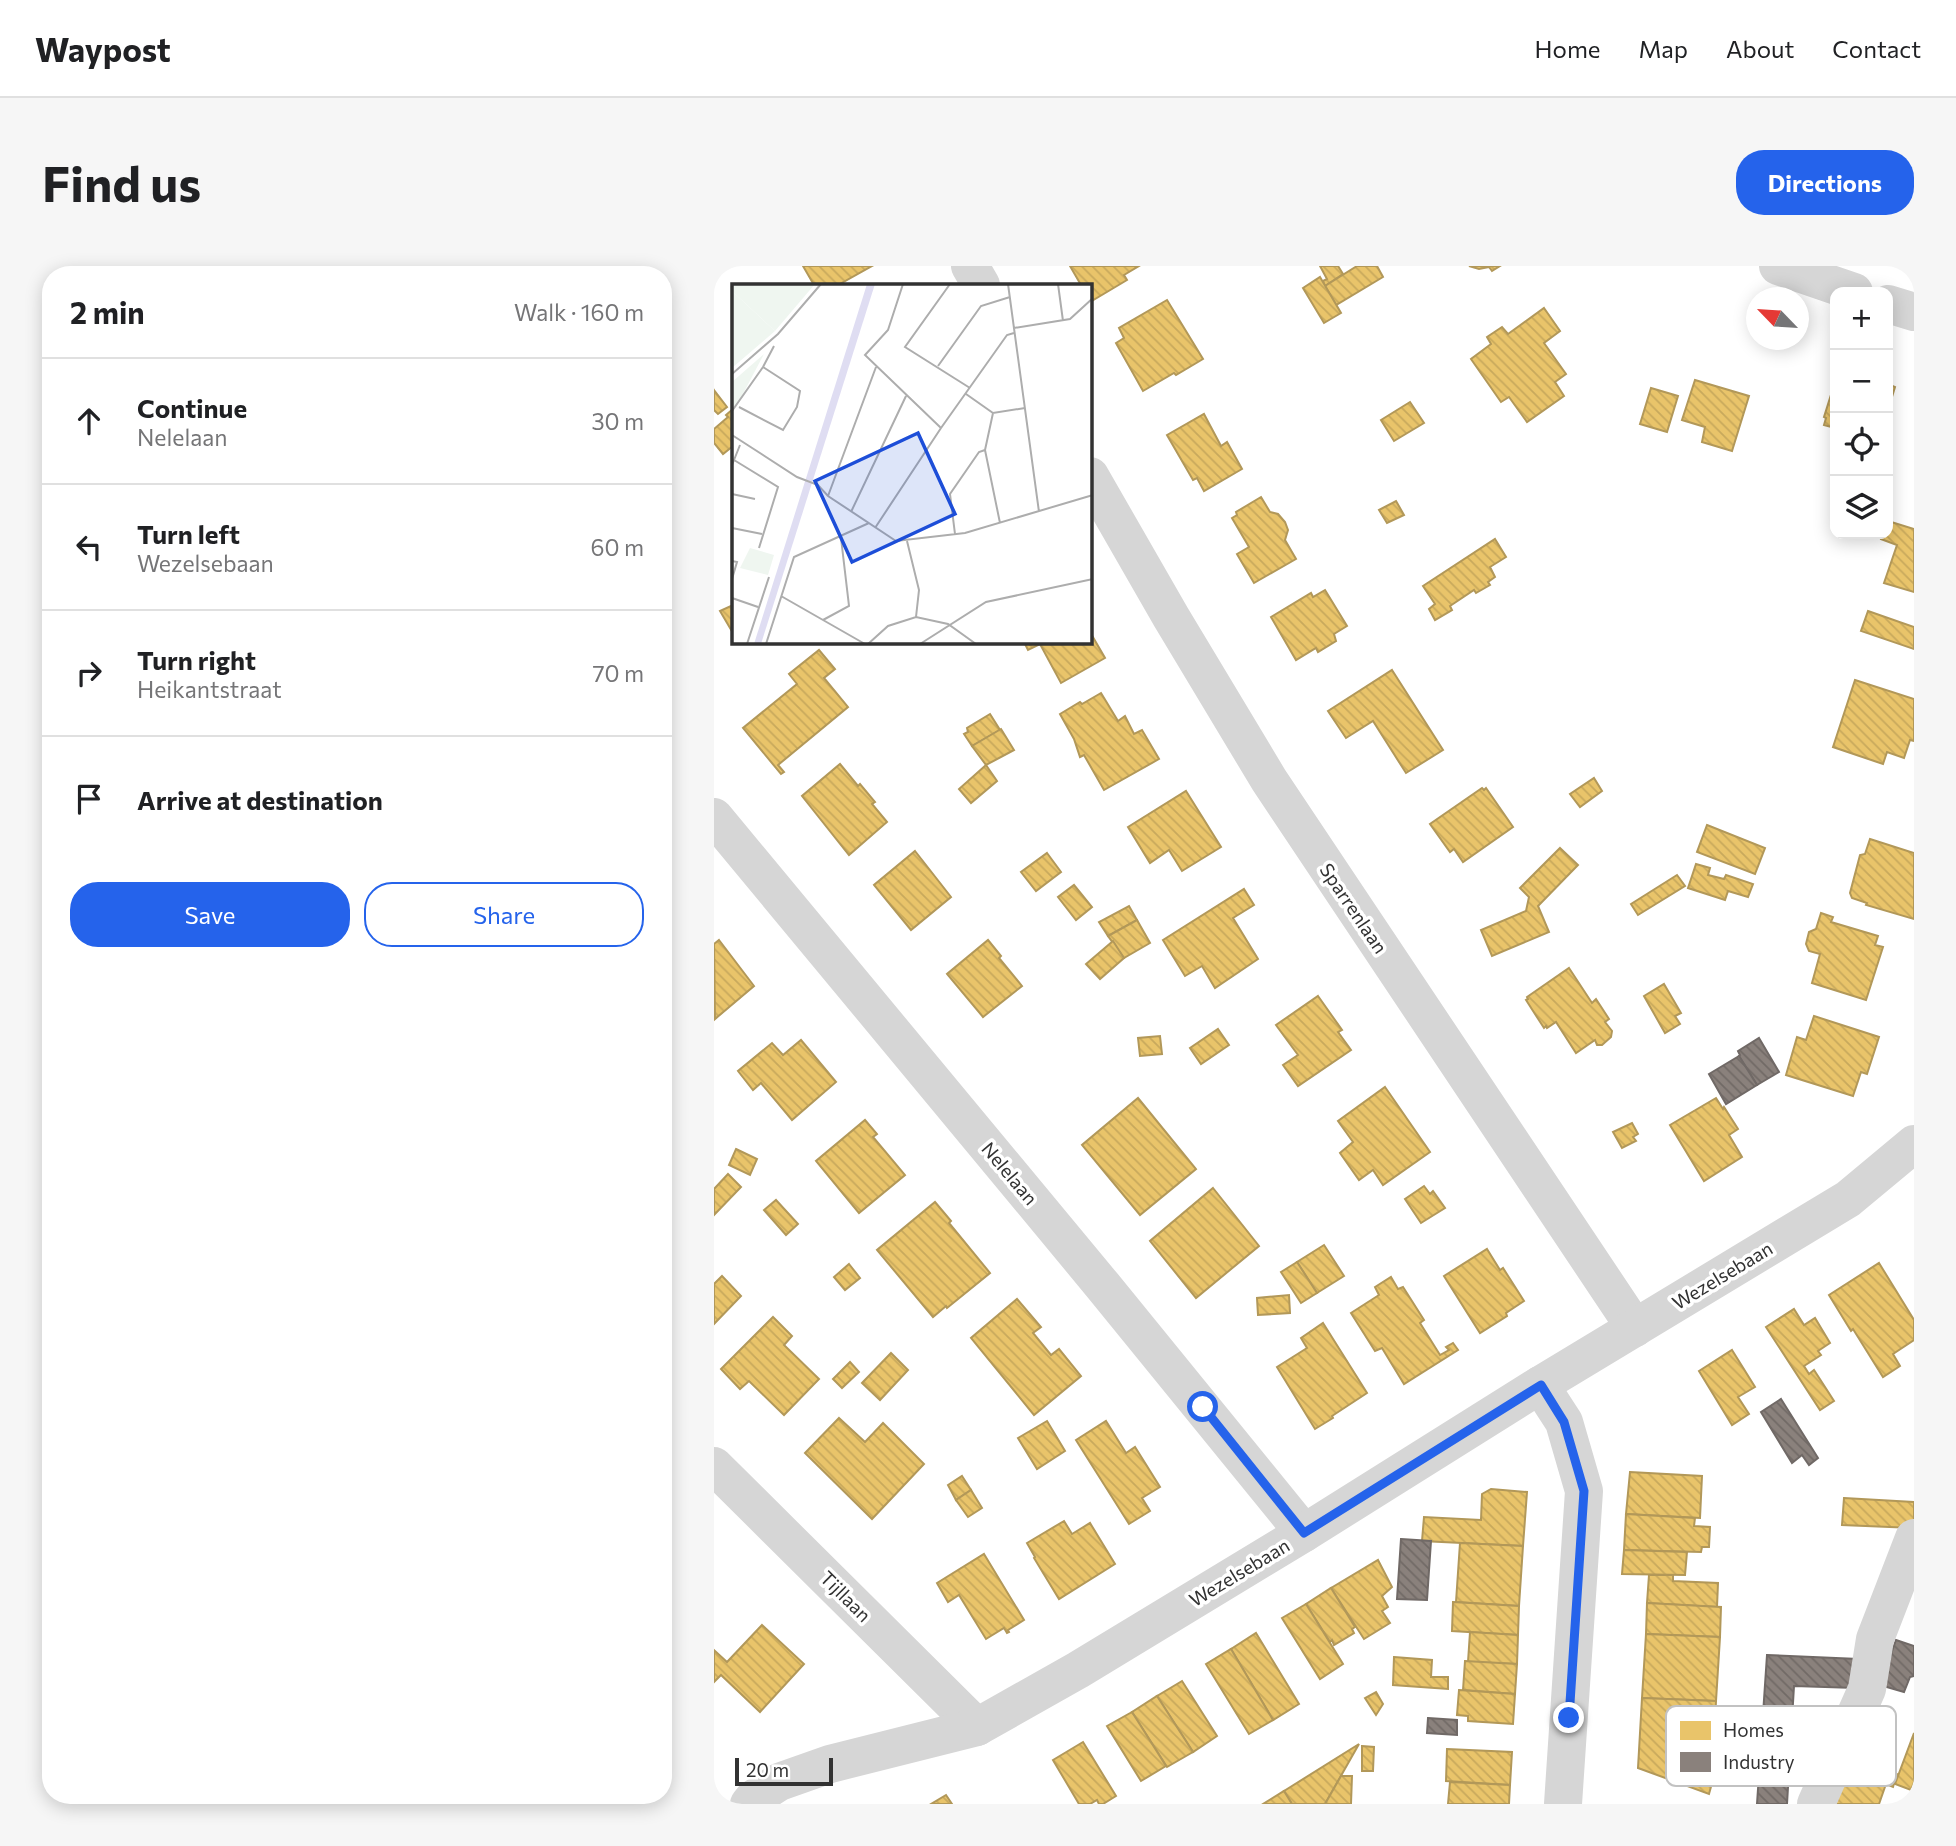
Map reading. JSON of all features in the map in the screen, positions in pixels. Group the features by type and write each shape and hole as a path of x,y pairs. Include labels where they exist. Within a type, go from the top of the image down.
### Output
{"street":[{"path":"970,266 980,284"},
{"path":"1778,266 1839,287"},
{"path":"1893,306 1914,312"},
{"name":"Sparrenlaan","path":"1092,479 1269,780 1635,1328"},
{"name":"Nelelaan","path":"714,817 1104,1286 1304,1533"},
{"name":"Wezelsebaan","path":"749,1804 779,1782 830,1764 977,1727 1078,1670 1848,1199 1914,1144"},
{"path":"1541,1385 1564,1422 1584,1491 1566,1804"},
{"name":"Tijllaan","path":"714,1466 977,1727"},
{"path":"1859,1706 1867,1689 1875,1639 1914,1538"},
{"path":"1815,1804 1823,1786"}],"building: Homes":[{"path":"803,266 872,266 840,284 813,284"},
{"path":"1070,266 1139,266 1124,275 1127,280 1092,301 1092,284 1080,284"},
{"path":"1320,266 1338,266 1343,274 1325,286 1323,281 1327,279"},
{"path":"1357,266 1377,266 1383,277 1336,305 1325,286"},
{"path":"1469,266 1500,266 1492,271 1489,267 1479,269"},
{"path":"1320,277 1341,313 1324,323 1303,288"},
{"path":"1167,300 1203,359 1143,391 1116,343 1124,338 1119,328"},
{"path":"1544,308 1560,331 1544,343 1566,374 1555,382 1564,396 1527,422 1509,397 1501,402 1471,359 1491,344 1487,337 1502,327 1508,334"},
{"path":"1695,380 1749,396 1732,451 1702,442 1705,427 1682,420"},
{"path":"1651,388 1678,396 1667,432 1640,424"},
{"path":"714,390 727,407 718,414 714,410"},
{"path":"1830,398 1830,427 1824,425"},
{"path":"1410,402 1424,423 1394,441 1381,420"},
{"path":"732,410 732,447 723,454 714,443 714,429 728,417 726,415"},
{"path":"1204,414 1221,446 1227,442 1242,469 1204,491 1197,478 1193,480 1167,435"},
{"path":"1261,497 1270,512 1278,514 1285,522 1288,530 1285,540 1296,559 1254,583 1237,554 1249,547 1232,518 1237,515 1236,512"},
{"path":"1396,501 1404,515 1387,523 1379,510"},
{"path":"1893,523 1914,529 1914,592 1884,583 1897,545 1881,539 1893,539"},
{"path":"1495,539 1506,557 1490,567 1495,577 1488,582 1490,585 1476,593 1474,590 1450,606 1452,610 1435,620 1429,609 1435,604 1423,586"},
{"path":"1325,590 1347,626 1334,634 1336,641 1318,652 1316,648 1296,660 1271,617 1311,593 1313,597"},
{"path":"732,605 732,631 720,611"},
{"path":"1868,611 1914,627 1914,649 1861,631"},
{"path":"1092,635 1105,658 1061,683 1040,644 1092,644"},
{"path":"1025,644 1040,644 1028,650"},
{"path":"819,650 835,669 824,678 848,707 778,765 784,772 781,774 743,728 797,684 789,674"},
{"path":"1392,670 1443,750 1406,773 1373,721 1346,738 1328,711"},
{"path":"1855,680 1914,699 1914,741 1910,740 1904,758 1887,752 1883,764 1833,747"},
{"path":"1101,693 1118,721 1125,716 1134,734 1142,730 1159,759 1104,790 1084,755 1080,757 1074,739 1060,714"},
{"path":"990,714 1000,730 972,746 964,734 968,732 967,728"},
{"path":"1001,729 1014,750 986,765 972,746"},
{"path":"840,764 875,802 872,804 887,822 849,855 802,796"},
{"path":"986,765 997,781 971,803 959,789"},
{"path":"1594,778 1602,791 1580,807 1570,794"},
{"path":"1482,788 1486,788 1513,827 1463,862 1454,849 1450,852 1430,824"},
{"path":"1186,791 1221,847 1182,871 1169,850 1150,863 1128,827"},
{"path":"1707,825 1765,848 1755,874 1697,852"},
{"path":"1870,839 1914,853 1914,919 1866,905 1867,903 1852,898 1850,893 1860,855 1865,854"},
{"path":"1560,848 1578,865 1538,906 1549,932 1492,956 1481,930 1526,911 1529,897 1520,888"},
{"path":"915,851 951,897 911,930 874,885"},
{"path":"1047,853 1061,872 1036,891 1021,872"},
{"path":"1696,864 1710,868 1708,875 1724,879 1726,875 1753,884 1748,897 1728,891 1725,900 1688,888"},
{"path":"1677,875 1685,886 1638,915 1631,904"},
{"path":"1074,885 1092,907 1076,920 1058,897"},
{"path":"1244,889 1254,905 1233,918 1258,959 1215,988 1202,966 1185,976 1163,940"},
{"path":"1129,906 1137,920 1108,936 1099,922"},
{"path":"1821,913 1833,917 1831,922 1878,936 1875,945 1883,947 1866,1000 1812,983 1820,954 1809,951 1806,944 1809,932 1816,929"},
{"path":"1137,920 1150,943 1124,958 1108,936"},
{"path":"719,940 754,986 715,1019 714,944"},
{"path":"988,940 1022,986 983,1017 947,974"},
{"path":"1113,941 1124,958 1100,979 1086,964"},
{"path":"1569,968 1592,1003 1596,999 1609,1019 1605,1022 1612,1031 1611,1037 1602,1045 1597,1045 1595,1040 1576,1053 1556,1022 1544,1028 1526,1000"},
{"path":"1664,984 1681,1013 1675,1016 1680,1024 1665,1033 1644,996"},
{"path":"1318,996 1342,1030 1338,1032 1351,1050 1298,1086 1283,1065 1298,1055 1276,1025"},
{"path":"1814,1016 1879,1037 1867,1074 1861,1072 1853,1096 1786,1075 1797,1037 1806,1040"},
{"path":"1218,1029 1229,1045 1201,1064 1190,1048"},
{"path":"1160,1036 1162,1054 1140,1056 1138,1038"},
{"path":"801,1040 836,1082 792,1120 761,1083 753,1090 738,1071 772,1043 783,1055"},
{"path":"1385,1087 1430,1152 1383,1185 1373,1170 1359,1180 1340,1153 1353,1142 1338,1121"},
{"path":"1138,1098 1196,1169 1140,1215 1082,1145"},
{"path":"1716,1098 1738,1129 1729,1135 1742,1157 1704,1181 1670,1125"},
{"path":"865,1120 877,1134 873,1137 905,1175 859,1213 816,1161"},
{"path":"1632,1123 1638,1134 1633,1137 1636,1141 1622,1148 1613,1132"},
{"path":"736,1149 757,1159 750,1175 729,1165"},
{"path":"728,1174 741,1187 714,1215 714,1189"},
{"path":"1424,1186 1430,1194 1433,1191 1445,1208 1421,1223 1405,1199"},
{"path":"1213,1188 1259,1246 1196,1298 1150,1241"},
{"path":"776,1200 798,1224 786,1235 764,1210"},
{"path":"935,1202 990,1273 933,1317 877,1250"},
{"path":"1324,1245 1344,1276 1317,1293 1297,1262"},
{"path":"1487,1249 1524,1301 1506,1313 1507,1316 1480,1333 1444,1276"},
{"path":"1297,1262 1317,1293 1301,1303 1281,1272"},
{"path":"1879,1263 1914,1320 1914,1340 1893,1354 1900,1366 1883,1377 1829,1295"},
{"path":"849,1264 860,1278 845,1290 834,1277"},
{"path":"722,1276 741,1296 714,1324 714,1284"},
{"path":"1391,1277 1398,1289 1403,1287 1424,1320 1420,1323 1440,1355 1449,1350 1446,1347 1453,1343 1458,1350 1404,1384 1382,1348 1375,1351 1351,1313 1379,1295 1375,1287"},
{"path":"1289,1295 1290,1313 1258,1315 1257,1298"},
{"path":"1017,1299 1041,1327 1033,1333 1051,1355 1059,1349 1081,1376 1034,1415 971,1338"},
{"path":"1794,1309 1804,1325 1815,1318 1830,1343 1818,1351 1821,1355 1804,1366 1809,1374 1814,1370 1834,1401 1820,1410 1766,1327"},
{"path":"773,1317 792,1336 784,1345 819,1379 784,1415 749,1381 740,1389 721,1369"},
{"path":"1323,1323 1367,1393 1315,1429 1277,1367 1307,1348 1301,1338"},
{"path":"1732,1350 1755,1387 1738,1397 1749,1414 1732,1425 1699,1371"},
{"path":"891,1353 908,1370 880,1400 862,1383"},
{"path":"850,1362 859,1372 842,1388 833,1379"},
{"path":"839,1418 865,1442 883,1423 924,1464 872,1519 805,1453"},
{"path":"1047,1421 1065,1451 1037,1469 1018,1438"},
{"path":"1106,1421 1126,1453 1135,1447 1160,1487 1142,1498 1150,1511 1129,1524 1076,1440"},
{"path":"1630,1472 1702,1476 1700,1518 1626,1514"},
{"path":"962,1476 971,1490 956,1500 948,1485"},
{"path":"1491,1489 1527,1492 1523,1546 1422,1541 1424,1517 1481,1520 1482,1494"},
{"path":"971,1490 982,1508 968,1517 956,1500"},
{"path":"1844,1498 1914,1502 1914,1528 1842,1525"},
{"path":"1626,1514 1695,1518 1694,1526 1710,1527 1709,1547 1702,1547 1701,1552 1624,1550"},
{"path":"1064,1521 1072,1534 1090,1523 1115,1564 1059,1599 1027,1543"},
{"path":"1460,1543 1523,1546 1519,1606 1456,1602"},
{"path":"1624,1550 1687,1552 1685,1575 1622,1574"},
{"path":"984,1554 1024,1620 1007,1633 1004,1628 986,1639 959,1595 948,1602 937,1583"},
{"path":"1378,1560 1392,1587 1382,1596 1388,1607 1382,1611 1390,1623 1364,1639 1331,1588"},
{"path":"1649,1575 1673,1575 1673,1581 1718,1583 1717,1607 1647,1603"},
{"path":"1331,1588 1355,1627 1352,1629 1354,1633 1334,1645 1306,1604"},
{"path":"1453,1602 1519,1606 1518,1635 1452,1631"},
{"path":"1647,1603 1721,1607 1720,1637 1646,1634"},
{"path":"1306,1604 1343,1664 1320,1679 1282,1618"},
{"path":"762,1625 804,1664 760,1712 721,1675 714,1682 714,1650 727,1662"},
{"path":"1470,1632 1518,1635 1517,1664 1468,1662"},
{"path":"1256,1633 1299,1704 1273,1720 1231,1649"},
{"path":"1646,1634 1720,1637 1716,1701 1642,1698"},
{"path":"1231,1649 1273,1720 1249,1734 1206,1664"},
{"path":"1394,1657 1432,1660 1431,1677 1448,1677 1448,1689 1393,1685"},
{"path":"1465,1661 1517,1664 1515,1694 1463,1690"},
{"path":"1182,1681 1217,1736 1193,1752 1157,1696"},
{"path":"1459,1690 1515,1694 1513,1724 1468,1721 1468,1716 1457,1715"},
{"path":"1376,1692 1383,1704 1376,1715 1365,1698"},
{"path":"1157,1696 1193,1752 1167,1767 1132,1712"},
{"path":"1642,1698 1716,1701 1716,1706 1666,1706 1666,1778 1638,1768"},
{"path":"1132,1712 1166,1766 1141,1781 1107,1726"},
{"path":"1914,1733 1914,1782 1911,1790 1896,1784"},
{"path":"1083,1742 1116,1796 1103,1804 1099,1804 1097,1800 1090,1804 1079,1804 1053,1760"},
{"path":"1359,1744 1325,1804 1292,1804 1284,1791"},
{"path":"1362,1746 1374,1747 1373,1771 1362,1771"},
{"path":"1447,1749 1512,1752 1510,1785 1446,1781"},
{"path":"1341,1776 1352,1776 1351,1804 1325,1804"},
{"path":"1450,1782 1510,1785 1509,1804 1448,1804"},
{"path":"1687,1786 1711,1786 1709,1794"},
{"path":"1841,1786 1885,1786 1879,1804 1835,1804"},
{"path":"1284,1791 1292,1804 1263,1804"},
{"path":"946,1795 952,1804 931,1804"}],"building: Industry":[{"path":"1759,1038 1779,1072 1757,1085 1738,1051"},
{"path":"1739,1056 1757,1085 1726,1104 1709,1074"},
{"path":"1781,1399 1818,1458 1809,1465 1802,1455 1792,1463 1761,1412"},
{"path":"1401,1539 1431,1541 1427,1600 1397,1599"},
{"path":"1896,1640 1914,1646 1914,1676 1910,1677 1904,1692 1880,1685"},
{"path":"1767,1655 1858,1659 1855,1688 1794,1686 1793,1706 1764,1706"},
{"path":"1428,1718 1457,1720 1457,1735 1427,1733"},
{"path":"1758,1786 1788,1786 1787,1804 1757,1804"}],"route":[{"path":"1203,1407 1304,1533 1541,1385 1564,1422 1584,1491 1569,1718"}]}
